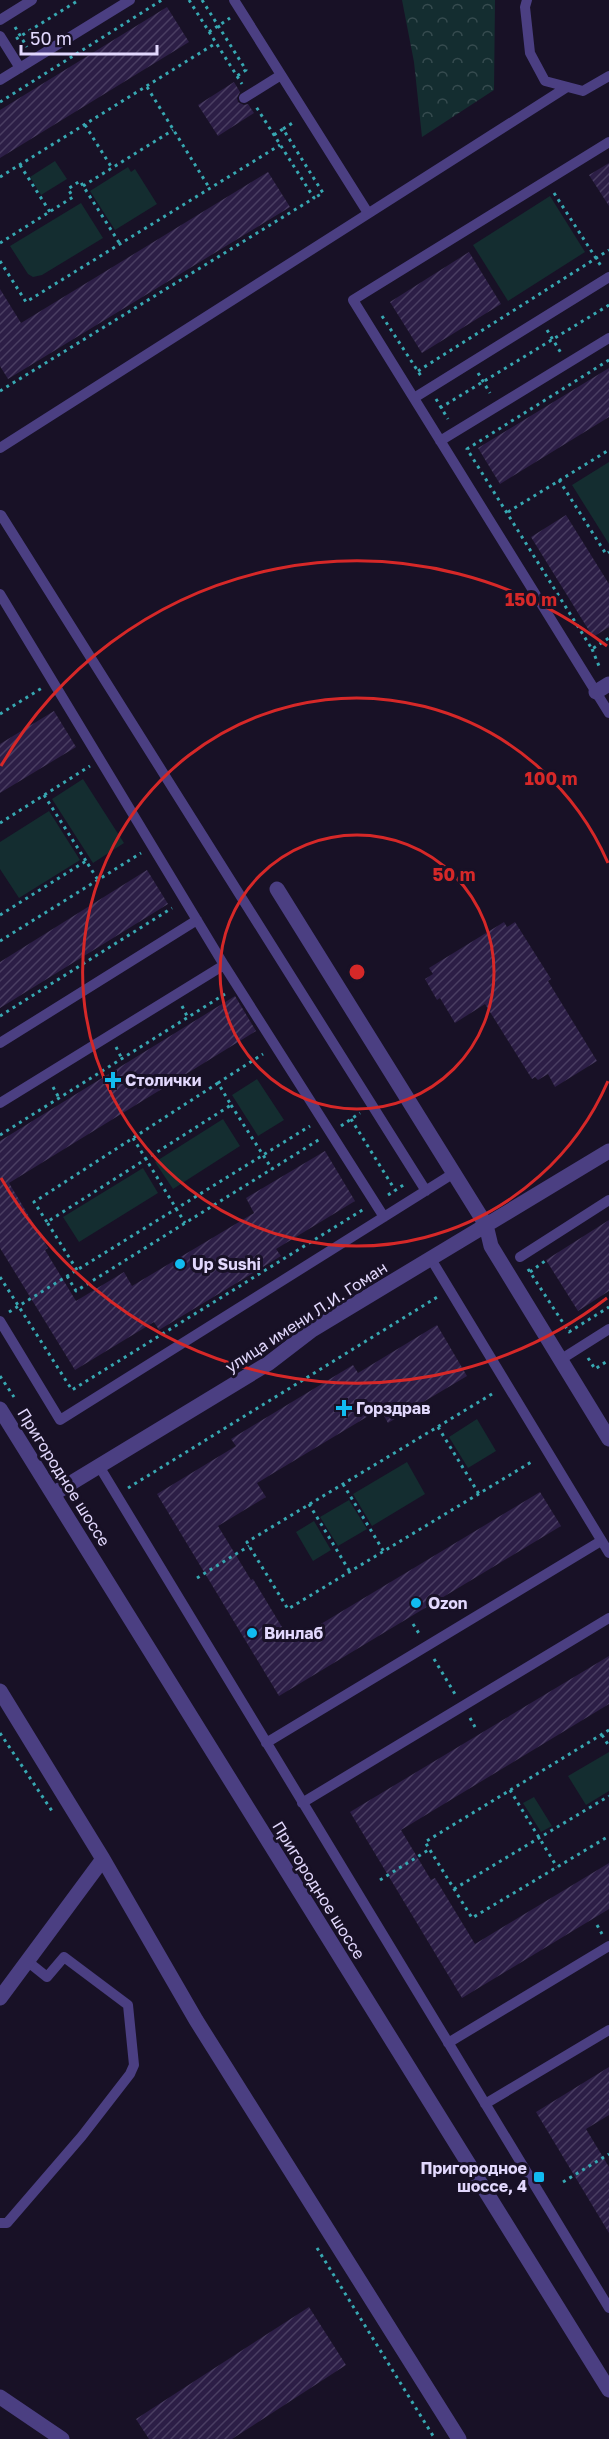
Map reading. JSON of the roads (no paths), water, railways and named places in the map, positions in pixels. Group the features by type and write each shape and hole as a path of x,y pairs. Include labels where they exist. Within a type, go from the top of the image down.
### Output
{"street":[{"path":"277,889 486,1225 491,1246 609,1439"},
{"name":"улица имени Л.И. Гоман","path":"53,1494 269,1363 312,1330 609,1151"},
{"name":"Пригородное шоссе","path":"0,1408 609,2390"},
{"path":"0,1691 103,1859 196,2020 459,2439"},
{"path":"0,1998 103,1859"},
{"path":"0,2397 62,2439"}],"lane":[{"path":"4,17 32,0"},
{"path":"0,80 130,0"},
{"path":"234,0 368,213"},
{"path":"527,0 525,7 530,53 545,81 584,91 609,76"},
{"path":"3,40 20,68"},
{"path":"246,96 281,75"},
{"path":"0,448 567,87"},
{"path":"609,142 353,300 440,441 603,688 609,713"},
{"path":"414,398 608,278"},
{"path":"440,441 609,338"},
{"path":"1,515 426,1191"},
{"path":"0,594 224,965 384,1217"},
{"path":"0,1043 197,920"},
{"path":"0,1103 224,965"},
{"path":"0,1319 60,1420 454,1173"},
{"path":"520,1257 609,1200"},
{"path":"431,1259 609,1553"},
{"path":"560,1360 609,1329"},
{"path":"99,1466 609,2308"},
{"path":"266,1743 601,1540"},
{"path":"303,1803 609,1618"},
{"path":"448,2043 609,1946"},
{"path":"0,2223 7,2223 82,2136 130,2074 134,2065 128,2005 64,1957 47,1977 27,1961"},
{"path":"485,2104 609,2030"}],"place":[{"name":"Столички","path":"113,1080"},
{"name":"Up Sushi","path":"180,1264"},
{"name":"Горздрав","path":"344,1408"},
{"name":"Ozon","path":"416,1603"},
{"name":"Винлаб","path":"252,1633"},
{"name":"Пригородное шоссе, 4","path":"539,2177"}]}
